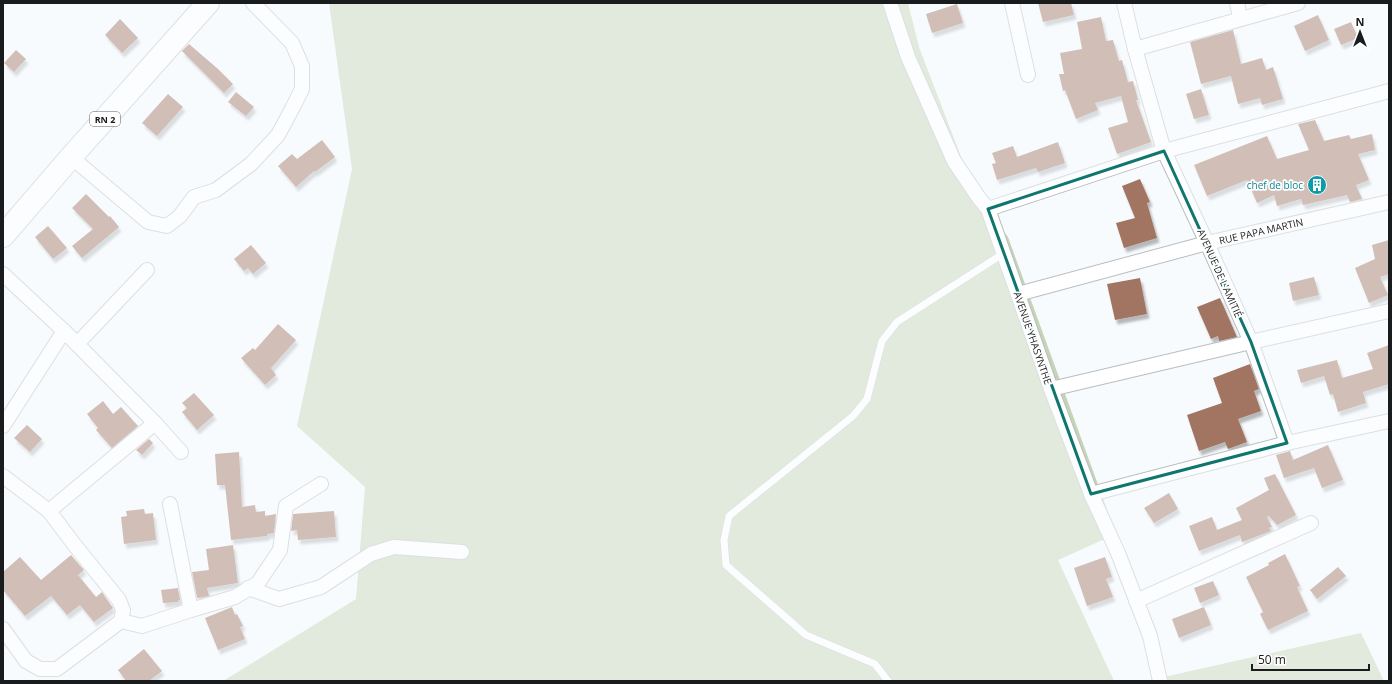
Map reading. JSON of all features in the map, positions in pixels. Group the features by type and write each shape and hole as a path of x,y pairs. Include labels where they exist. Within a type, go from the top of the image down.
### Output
{"highway":[{"name":"RN 2","path":"3,236 70,157 208,3"}],"street":[{"path":"70,157 148,222 167,226 180,216 194,198 216,190 251,164 278,135 302,89 302,66 292,44 252,3"},
{"name":"AVENUE YHASYNTHE","path":"890,3 908,57 954,160 988,209 1051,389 1091,494 1118,553 1150,636 1160,681"},
{"path":"1012,3 1028,75"},
{"name":"AVENUE DE L'AMITIÉ","path":"1124,3 1135,49 1164,151 1251,342 1287,443"},
{"path":"1237,3 1240,18"},
{"path":"1135,49 1240,18 1298,3"},
{"path":"988,209 1164,151 1389,91"},
{"name":"RUE PAPA MARTIN","path":"1018,294 1207,243 1389,202"},
{"path":"76,344 147,270"},
{"path":"3,274 64,331 155,423 181,452"},
{"path":"1051,389 1389,311"},
{"path":"3,426 64,331"},
{"path":"1091,494 1287,443 1389,421"},
{"path":"49,512 155,423"},
{"path":"3,476 49,512 119,600 123,610 121,621 57,669 44,675 26,661 3,629"},
{"path":"121,621 142,626 235,597 258,582 280,550 286,506 321,484"},
{"path":"170,504 191,610"},
{"path":"1136,601 1311,523"},
{"path":"248,588 279,599 321,587 371,554 394,547 462,552"}],"lane":[{"path":"888,681 875,664 806,635 726,565 724,540 729,516 853,416 867,398 882,341 898,322 1004,253"}],"highlighted area":[{"path":"1164,151 1251,342 1287,443 1091,494 988,209"}],"green space":[{"path":"329,3 908,3 919,47 976,196 1008,237 1116,534 1058,560 1114,681 223,681 356,599 365,487 297,426 352,169"},
{"path":"1361,633 1384,681 1146,681"}],"building":[{"path":"1038,3 1071,3 1074,15 1043,22"},
{"path":"957,4 963,23 932,33 926,14"},
{"path":"1318,15 1329,40 1305,51 1294,26"},
{"path":"1101,17 1106,41 1113,40 1119,61 1122,60 1128,82 1133,81 1138,100 1136,100 1151,142 1117,154 1108,128 1128,122 1121,96 1095,103 1098,110 1076,119 1065,90 1063,91 1059,74 1064,74 1060,53 1082,49 1077,22"},
{"path":"120,19 138,38 122,53 105,35"},
{"path":"1351,22 1358,38 1341,45 1334,29"},
{"path":"1233,30 1241,64 1262,58 1266,70 1273,67 1283,99 1262,105 1260,98 1238,104 1231,76 1201,84 1190,42"},
{"path":"189,44 233,84 224,93 182,51"},
{"path":"16,50 26,59 14,72 4,63"},
{"path":"1201,89 1209,115 1194,119 1186,94"},
{"path":"236,92 254,107 246,116 228,102"},
{"path":"168,94 183,107 157,136 142,123"},
{"path":"1315,120 1324,141 1349,135 1351,139 1372,134 1375,150 1358,154 1369,180 1356,185 1362,199 1350,202 1347,195 1303,205 1301,199 1277,206 1274,195 1257,203 1247,180 1207,196 1194,165 1267,136 1277,159 1309,150 1298,124"},
{"path":"322,140 335,157 315,172 314,171 296,187 278,166 292,154 297,159"},
{"path":"1058,142 1065,163 1038,172 1036,168 997,180 992,164 996,163 992,153 1013,146 1017,157"},
{"path":"1140,179 1150,202 1147,203 1157,238 1124,248 1116,223 1135,218 1122,186"},
{"path":"86,194 109,217 110,216 119,227 82,258 72,246 93,229 72,208"},
{"path":"48,226 67,248 53,259 35,237"},
{"path":"1389,240 1389,274 1380,277 1388,295 1369,303 1355,268 1375,259 1372,245"},
{"path":"251,245 266,263 253,274 248,268 244,271 234,259"},
{"path":"1314,277 1319,295 1293,301 1289,283"},
{"path":"1140,278 1147,314 1115,320 1107,284"},
{"path":"1220,298 1237,337 1219,341 1218,336 1211,339 1197,307"},
{"path":"278,324 296,340 271,368 276,375 265,385 241,358 253,348 255,350"},
{"path":"1389,345 1389,384 1363,392 1366,403 1338,412 1333,394 1330,395 1324,376 1301,383 1297,370 1337,360 1342,378 1373,369 1367,353"},
{"path":"1250,364 1259,389 1254,391 1261,411 1238,419 1247,442 1228,449 1225,442 1199,451 1187,415 1222,403 1213,378"},
{"path":"194,393 214,415 197,430 182,412 187,408 182,403"},
{"path":"103,401 113,414 121,407 138,426 112,448 96,430 98,428 87,414"},
{"path":"27,425 42,439 30,452 14,438"},
{"path":"149,439 153,443 142,455 136,450"},
{"path":"1328,445 1343,480 1322,488 1314,468 1284,478 1276,455 1290,451 1293,460"},
{"path":"239,452 242,507 255,505 256,512 265,511 265,516 276,514 274,533 267,534 267,536 231,540 225,485 217,485 215,454"},
{"path":"1275,474 1296,515 1277,525 1269,516 1267,517 1272,527 1269,528 1271,531 1242,542 1240,535 1199,551 1189,526 1212,517 1217,530 1242,520 1236,508 1269,490 1264,478"},
{"path":"1169,493 1178,509 1154,523 1144,508"},
{"path":"144,509 145,514 153,513 156,540 124,544 121,517 127,516 126,511"},
{"path":"334,511 336,537 298,540 297,530 291,531 293,514"},
{"path":"233,545 238,583 207,588 209,596 197,598 192,572 209,570 206,549"},
{"path":"1285,554 1300,586 1297,587 1308,611 1268,630 1260,614 1263,612 1246,577 1269,565 1268,563"},
{"path":"71,555 84,570 78,575 96,597 102,592 113,608 94,622 80,605 67,615 51,596 25,616 3,590 3,572 20,557 41,580"},
{"path":"1105,557 1112,577 1106,579 1113,597 1087,606 1074,568"},
{"path":"1338,567 1346,576 1317,599 1310,590"},
{"path":"1213,581 1219,595 1200,603 1194,588"},
{"path":"178,588 180,600 178,600 178,602 163,603 161,590"},
{"path":"232,607 235,615 237,614 243,626 240,627 245,639 218,650 205,618"},
{"path":"1204,607 1211,625 1179,638 1172,619"},
{"path":"144,649 162,671 149,681 126,681 118,670"}],"place":[{"name":"chef de bloc","path":"1317,185"}]}
